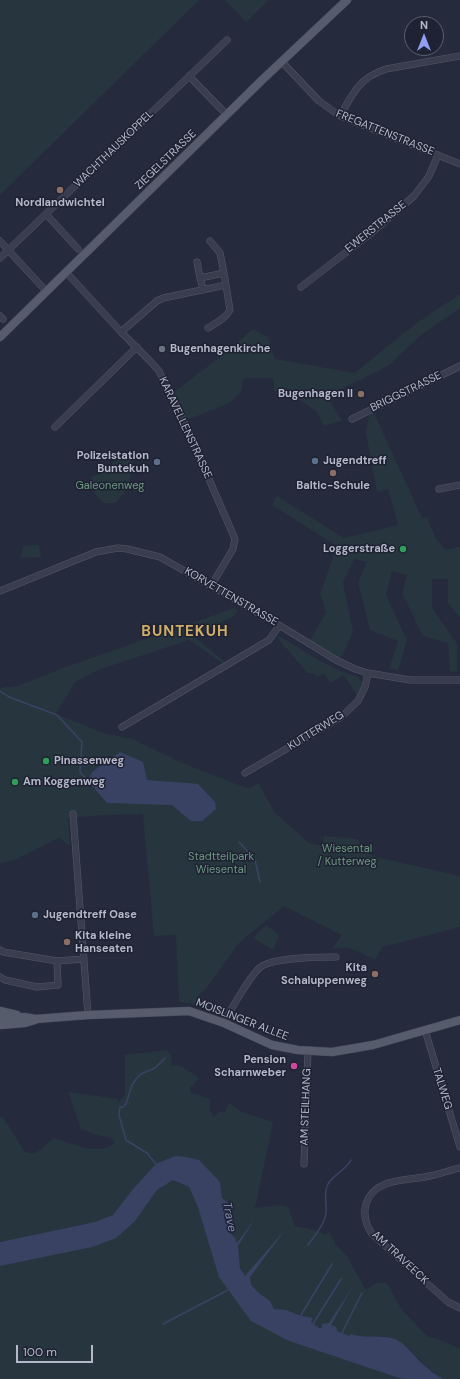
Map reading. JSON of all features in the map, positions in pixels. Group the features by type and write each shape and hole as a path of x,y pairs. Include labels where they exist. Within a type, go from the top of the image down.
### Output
{"main road":[{"name":"ZIEGELSTRASSE","path":"0,337 226,115 347,0"},
{"path":"0,1011 24,1017"},
{"name":"MOISLINGER ALLEE","path":"0,1019 24,1017 36,1019 88,1015 189,1011 224,1023 268,1044 308,1052 332,1052 373,1045 460,1020"},
{"name":"MOISLINGER ALLEE","path":"0,1025 25,1023 36,1019"}],"street":[{"name":"WACHTHAUSKOPPEL","path":"0,258 227,40"},
{"path":"340,116 357,88 374,72 460,56"},
{"name":"FREGATTENSTRASSE","path":"282,62 319,101 340,116 460,164"},
{"path":"189,76 226,115"},
{"name":"EWERSTRASSE","path":"301,287 370,234 414,196 429,176 438,155"},
{"path":"46,214 78,249"},
{"path":"0,241 46,291"},
{"path":"208,328 228,314 230,310 220,253 210,241"},
{"path":"196,262 203,289"},
{"name":"KARAVELLENSTRASSE","path":"66,272 121,332 150,360 164,380 185,424 235,539 233,549 211,586"},
{"path":"200,278 224,273"},
{"path":"121,332 157,301 163,298 226,285"},
{"path":"55,427 137,347"},
{"name":"BRIGGSTRASSE","path":"352,419 460,366"},
{"path":"439,489 460,485"},
{"name":"KORVETTENSTRASSE","path":"0,591 96,552 118,548 127,549 160,557 336,660 368,673 418,681 460,680"},
{"path":"122,727 269,640 279,626"},
{"name":"KUTTERWEG","path":"245,773 341,717 358,701 365,687 368,673"},
{"path":"73,814 88,1015"},
{"path":"0,950 3,952 57,961 84,959"},
{"path":"224,1023 238,998 262,966 274,962 336,957"},
{"path":"0,977 4,980 37,987 58,985 57,961"},
{"name":"TALWEG","path":"425,1030 458,1134 460,1147"},
{"name":"AM STEILHANG","path":"304,1164 308,1052"},
{"name":"AM TRAVEECK","path":"460,1168 429,1176 392,1182 380,1187 368,1199 364,1214 368,1228 372,1234 448,1302 460,1308"}],"green space":[{"path":"0,0 199,0 0,195"},
{"path":"225,0 269,0 246,22"},
{"path":"460,295 460,308 421,335 388,366 327,396 342,421 324,426 316,411 286,391 274,391 274,380 270,378 245,378 243,380 241,392 229,403 187,420 174,392 220,357 253,329 268,337 275,359 355,373 419,322"},
{"path":"374,413 422,518 427,518 436,539 446,550 460,547 460,618 448,603 448,579 432,579 432,608 457,644 457,672 450,671 448,643 423,636 402,593 407,575 392,571 386,595 407,640 398,670 389,669 398,641 370,630 358,583 367,562 354,559 343,583 353,631 343,655 336,660 308,644 326,612 320,594 337,546 272,505 277,496 344,538 398,525 388,489 377,492 366,433 369,415"},
{"name":"Galeonenweg","path":"128,452 132,459 130,480 124,493 115,503 104,503 94,491 91,477 101,473 124,453"},
{"path":"39,545 41,557 20,558 23,546"},
{"name":"Stadtteilpark Wiesental","path":"234,608 238,611 234,616 193,636 225,662 222,663 189,640 101,669 75,682 56,714 106,734 133,739 180,762 249,789 258,783 275,813 309,843 323,846 324,836 357,839 372,856 460,876 460,927 382,947 375,960 350,949 332,949 342,935 284,906 239,943 208,986 199,995 196,1004 179,1002 176,935 154,936 143,814 68,818 70,846 59,838 15,860 0,863 0,688 18,686 63,668"},
{"path":"279,636 334,668 358,677 362,685 357,696 344,675 330,683 324,673 317,677 314,673 307,673 277,637"},
{"path":"266,925 279,935 273,950 253,938"},
{"path":"167,1050 171,1055 172,1067 174,1065 181,1066 199,1078 190,1088 190,1092 211,1100 209,1109 214,1117 220,1111 225,1113 229,1103 242,1112 273,1122 255,1208 280,1205 288,1207 295,1226 315,1230 326,1235 329,1231 336,1245 346,1255 366,1290 376,1283 387,1283 402,1310 428,1337 438,1339 460,1349 460,1379 443,1379 425,1366 407,1346 384,1336 358,1337 352,1334 349,1336 337,1331 331,1325 348,1294 333,1318 322,1328 317,1327 310,1322 313,1318 274,1310 269,1302 246,1279 240,1267 238,1247 241,1239 251,1225 237,1243 228,1230 220,1182 176,1156 158,1163 153,1167 133,1189 114,1215 95,1222 0,1242 0,1117 3,1117 25,1152 35,1153 41,1150 54,1138 86,1148 102,1149 109,1147 115,1142 110,1137 100,1136 81,1129 68,1092 118,1099 118,1103 125,1094 125,1055"},
{"path":"173,1180 189,1187 198,1207 289,1341 402,1379 0,1379 0,1266 46,1256 135,1221 157,1190"}],"water":[{"path":"120,752 143,762 147,780 198,784 215,802 216,809 202,821 191,821 172,805 107,803 88,781 92,772"},
{"name":"Trave","path":"175,1156 199,1160 220,1182 222,1198 228,1203 234,1225 229,1232 235,1238 237,1243 254,1220 238,1246 240,1268 245,1276 285,1230 250,1277 251,1285 270,1301 274,1309 286,1310 313,1318 311,1322 319,1328 322,1328 322,1324 329,1323 353,1286 331,1325 336,1327 337,1331 349,1336 351,1334 395,1339 404,1344 421,1363 443,1379 402,1379 289,1341 251,1321 219,1277 198,1207 189,1187 173,1180 157,1190 135,1221 116,1238 92,1247 0,1266 0,1242 95,1222 113,1215 133,1189 153,1167 158,1163"}],"waterway":[{"path":"0,691 9,697 57,715 82,742 80,772 88,781"},
{"path":"239,842 255,860 260,882"},
{"path":"156,1164 147,1153 126,1140 119,1115 120,1107 123,1107 126,1104 132,1085 136,1079 141,1074 155,1068 165,1058"},
{"path":"308,1245 324,1221 326,1191 328,1184 333,1177 346,1167 351,1160"},
{"path":"301,1315 332,1264"},
{"path":"313,1324 341,1279"},
{"path":"163,1324 228,1290"},
{"path":"342,1333 362,1293"}],"place":[{"name":"Nordlandwichtel","path":"60,190"},
{"name":"Bugenhagenkirche","path":"162,349"},
{"name":"Bugenhagen II","path":"361,394"},
{"name":"Jugendtreff","path":"315,461"},
{"name":"Polizeistation Buntekuh","path":"157,462"},
{"name":"Baltic-Schule","path":"333,473"},
{"name":"Loggerstraße","path":"403,549"},
{"name":"Pinassenweg","path":"46,761"},
{"name":"Am Koggenweg","path":"15,782"},
{"name":"Jugendtreff Oase","path":"35,915"},
{"name":"Kita kleine Hanseaten","path":"67,942"},
{"name":"Kita Schaluppenweg","path":"375,974"},
{"name":"Pension Scharnweber","path":"294,1066"}],"district":[{"name":"BUNTEKUH","path":"185,632"}],"park label":[{"name":"Wiesental / Kutterweg","path":"347,855"}]}
